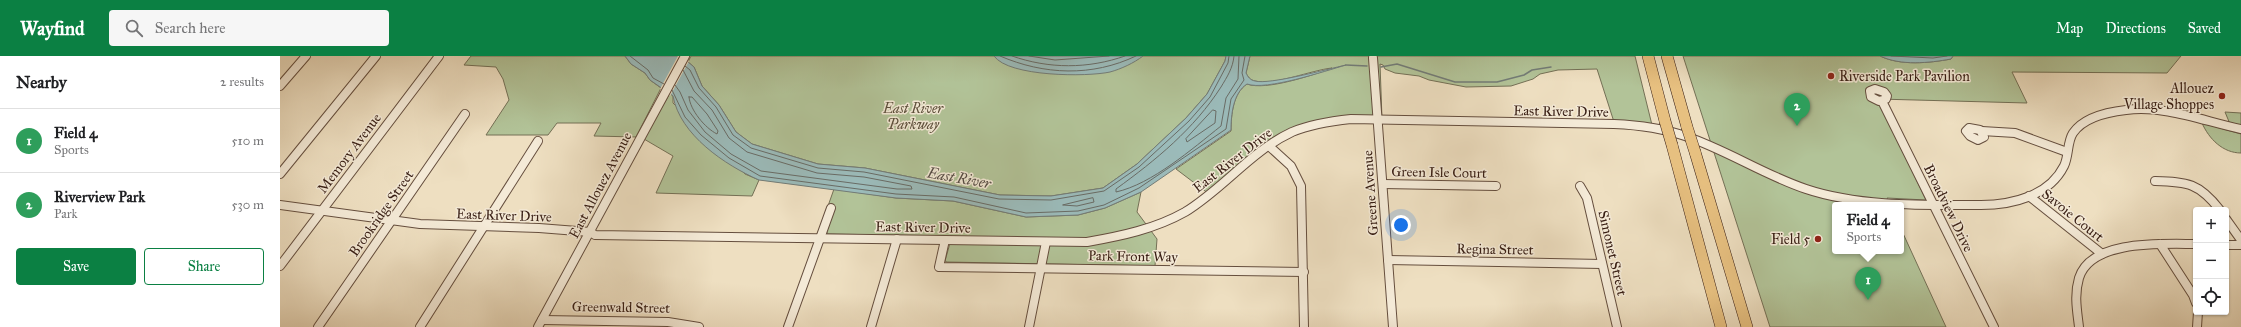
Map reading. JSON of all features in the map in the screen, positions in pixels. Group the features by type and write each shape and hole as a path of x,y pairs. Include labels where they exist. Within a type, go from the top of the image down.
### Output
{"highway":[{"path":"1648,56 1721,327"},
{"path":"1667,56 1694,152 1747,327"}],"street":[{"path":"280,86 306,56"},
{"path":"280,174 376,56"},
{"name":"Memory Avenue","path":"280,266 439,56"},
{"name":"East Allouez Avenue","path":"540,323 685,56"},
{"name":"Greene Avenue","path":"1373,58 1393,327"},
{"name":"Broadview Drive","path":"1882,101 1994,327"},
{"name":"East River Drive","path":"1904,202 1998,204 2020,200 2050,184 2059,176 2065,164 2073,134 2079,127 2102,115 2134,109 2179,114 2241,130"},
{"name":"Brookridge Street","path":"318,327 465,114"},
{"name":"East River Drive","path":"280,205 393,219 420,224 590,232 595,235 1087,242 1138,232 1159,224 1196,204 1269,146 1294,132 1334,121 1378,119 1614,124 1665,130 1709,146 1806,189 1862,200 1897,202"},
{"path":"1982,132 1997,129 2012,131 2067,152"},
{"path":"420,327 538,141"},
{"path":"1269,146 1291,166 1301,186 1304,327"},
{"path":"2155,181 2189,182 2200,186 2207,192 2218,207"},
{"name":"Green Isle Court","path":"1383,184 1496,186"},
{"name":"Simonet Street","path":"1580,186 1587,198 1616,327"},
{"name":"Savoie Court","path":"2029,196 2102,254"},
{"path":"788,327 831,208"},
{"path":"2229,223 2241,240"},
{"path":"871,327 897,239"},
{"name":"Park Front Way","path":"945,240 939,266 1304,272"},
{"path":"1029,327 1046,242"},
{"path":"2160,244 2193,295"},
{"path":"2079,327 2075,311 2074,292 2078,279 2093,260 2102,254 2126,246 2193,244"},
{"path":"2229,245 2241,245"},
{"name":"Regina Street","path":"1388,260 1602,264"},
{"path":"2197,327 2198,315"},
{"name":"Greenwald Street","path":"540,323 668,322 699,327"}],"green space":[{"path":"471,56 625,56 631,64 645,73 650,80 661,88 636,137 594,136 601,123 557,123 548,135 486,135 509,100 503,79 496,67 464,65"},
{"name":"East River Parkway","path":"691,56 1226,56 1225,61 1207,94 1186,118 1137,164 1103,188 1051,196 1000,195 865,168 818,164 752,144 736,132 719,105 702,86 694,67 688,62"},
{"path":"1250,56 1635,56 1652,125 1614,122 1597,69 1558,70 1540,74 1533,79 1511,86 1466,87 1429,80 1419,76 1395,73 1385,69 1383,65 1380,64 1382,119 1360,120 1294,132 1209,194 1176,169 1231,131 1234,105 1242,88 1247,84 1255,86 1277,84 1332,68 1282,80 1263,82 1255,81 1249,78 1246,73"},
{"path":"1683,56 1880,56 1897,61 1915,63 1951,59 1953,56 2181,56 2167,73 2012,72 2027,103 1878,99 1926,200 1887,198 1889,202 1832,202 1832,254 1904,254 1904,236 1946,327 1770,327"},
{"path":"670,93 673,96 673,103 745,174 759,180 752,196 656,193 673,156 644,139"},
{"path":"2225,112 2241,113 2241,126 2230,124"},
{"path":"2202,123 2241,134 2241,153 2228,151 2217,144"},
{"path":"834,189 896,198 953,201 1026,217 1078,215 1105,208 1141,192 1137,212 1157,239 1155,266 947,262 945,261 952,236 828,234 826,231 828,206"}],"water":[{"path":"625,56 681,56 694,67 702,86 719,105 736,132 752,144 818,164 865,168 1000,195 1051,196 1103,188 1137,164 1186,118 1207,94 1225,61 1226,56 1250,56 1246,73 1252,80 1262,82 1285,79 1346,65 1281,83 1268,85 1247,84 1242,88 1236,99 1232,111 1231,130 1141,192 1105,208 1078,215 1026,217 953,201 896,198 759,180 732,166 694,136 677,110 673,96 650,80 645,73 631,64"},
{"path":"994,56 1143,56 1127,66 1110,72 1099,74 1067,75 1031,72 1015,68 1002,63"},
{"path":"1880,56 1953,56 1951,59 1915,63 1897,61"}],"pier":[{"path":"678,56 684,56 689,61 670,96 660,89"}],"waterway":[{"path":"1381,67 1397,64 1455,82 1497,82 1524,75 1532,70 1551,67"},
{"path":"1346,65 1367,66"}],"place":[{"name":"Riverside Park Pavilion","path":"1831,76"},
{"name":"Allouez Village Shoppes","path":"2222,96"},
{"name":"Riverview Park","path":"1797,126"},
{"name":"Field 5","path":"1818,239"},
{"name":"Field 4","path":"1868,300"}],"water label":[{"name":"East River","path":"959,178"}]}
